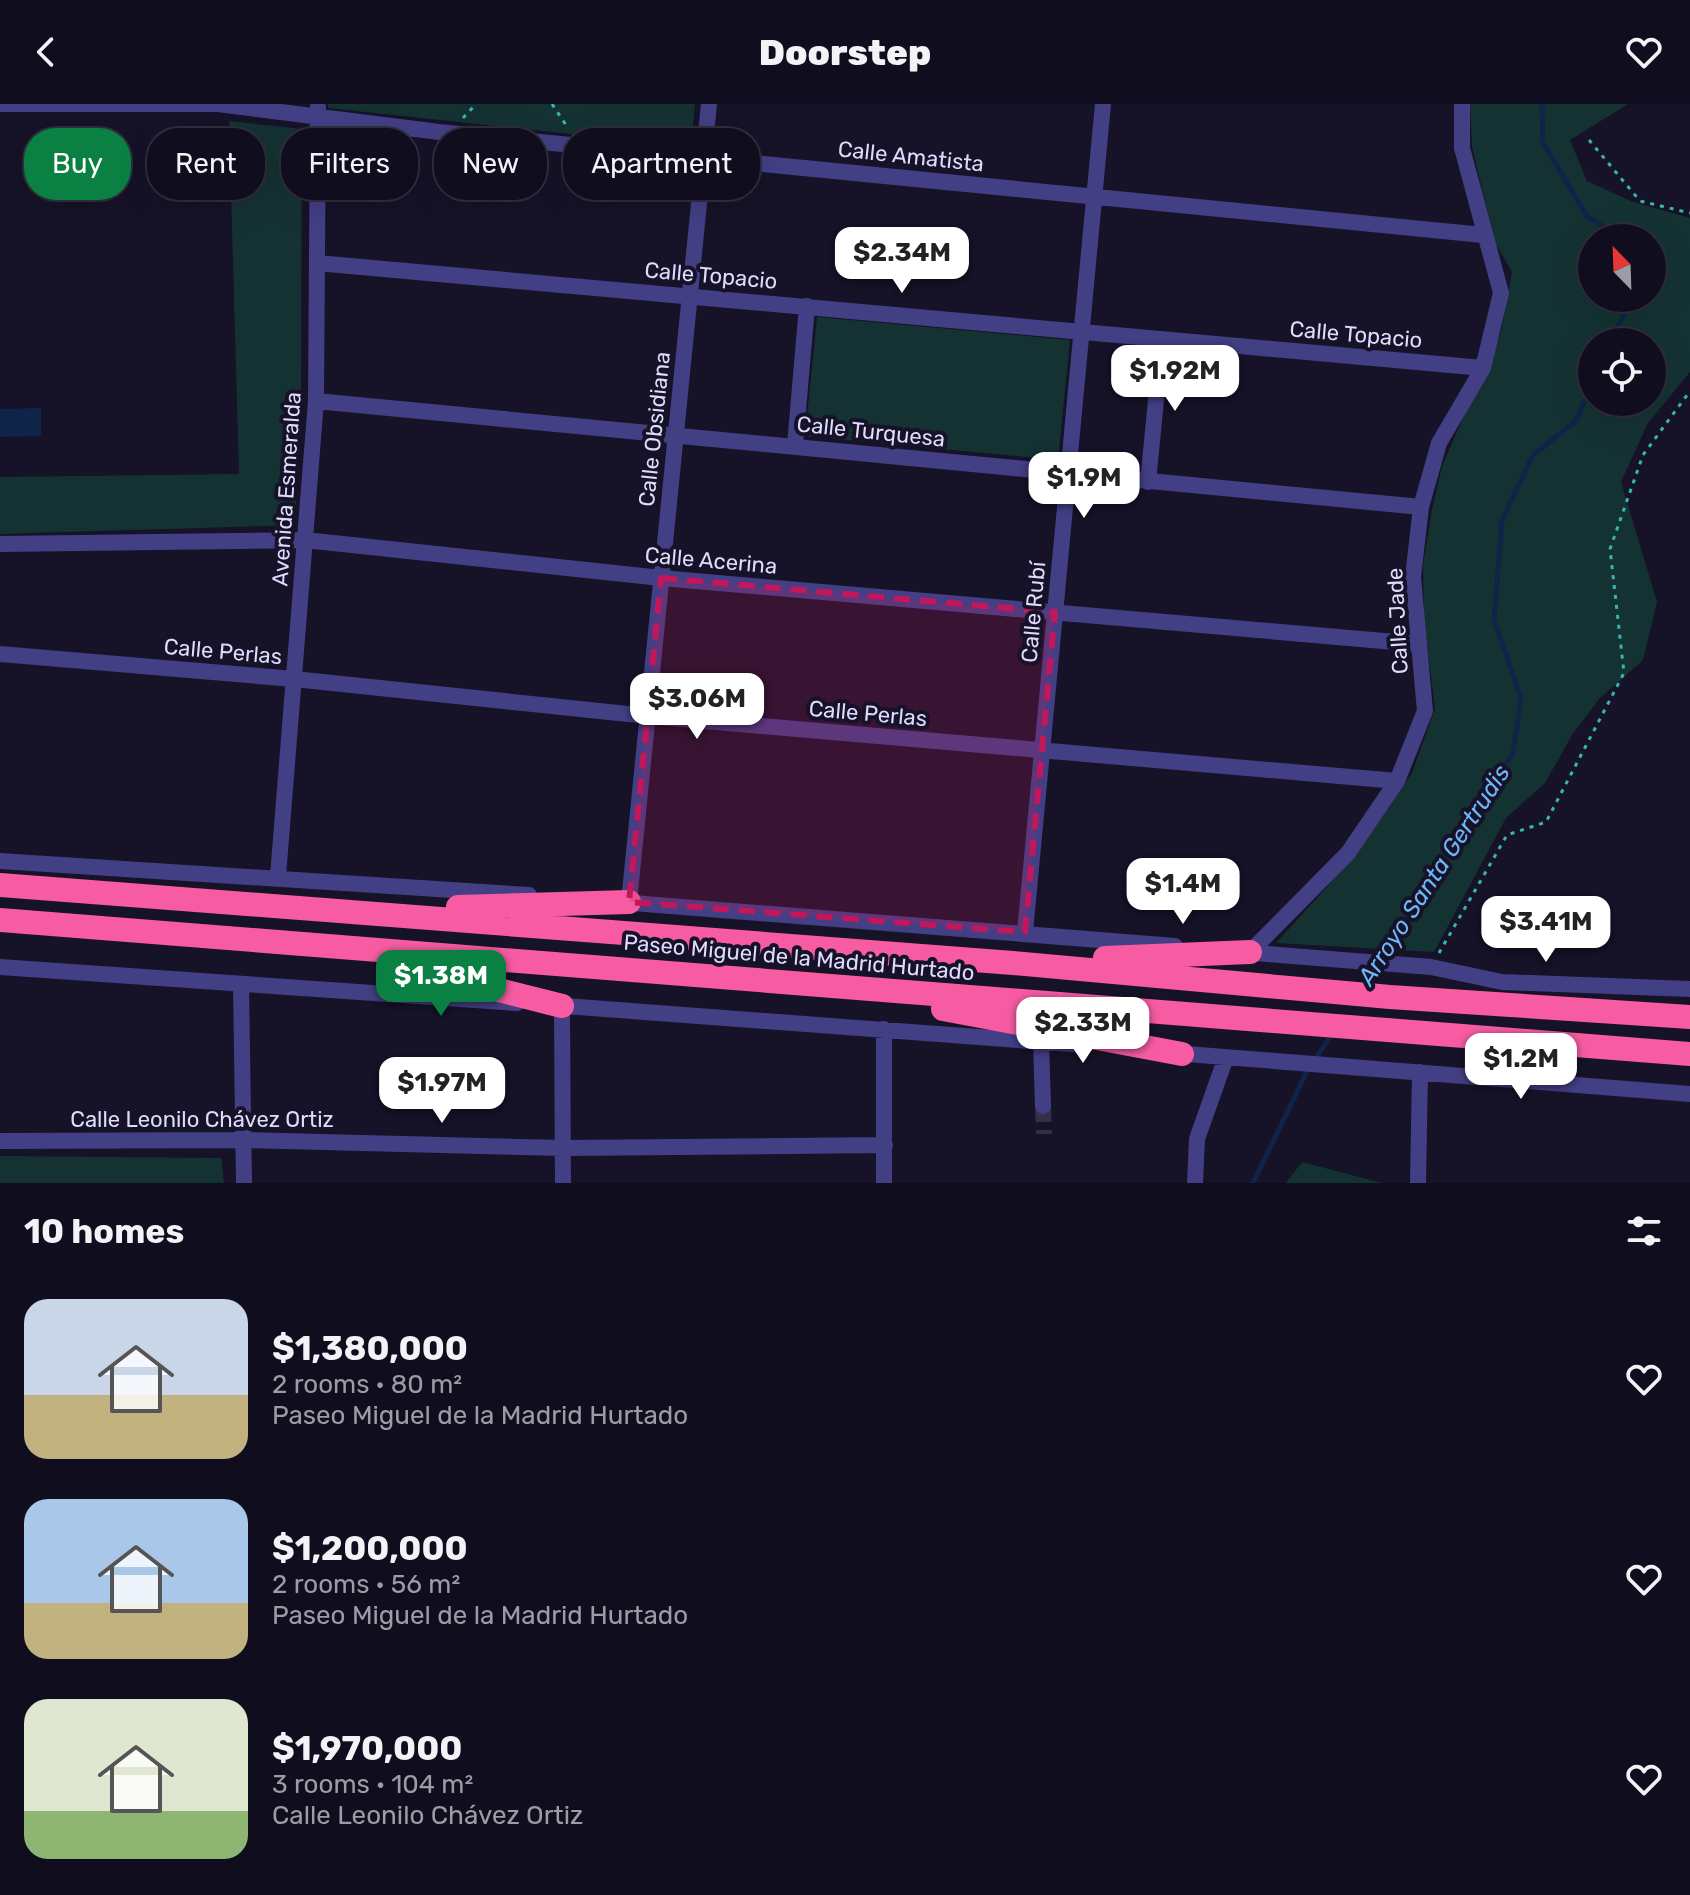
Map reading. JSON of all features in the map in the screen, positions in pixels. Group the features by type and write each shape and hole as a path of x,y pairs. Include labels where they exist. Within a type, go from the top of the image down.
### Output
{"highway":[{"name":"Paseo Miguel de la Madrid Hurtado","path":"0,885 1013,963 1390,997 1690,1017"},
{"path":"327,911 629,902"},
{"name":"Paseo Miguel de la Madrid Hurtado","path":"0,920 1690,1054"},
{"path":"325,945 562,1006"},
{"path":"1013,963 1250,952"},
{"path":"827,985 1182,1054"}],"street":[{"name":"Calle Amatista","path":"0,104 218,104 318,110 439,132 563,144"},
{"name":"Calle Obsidiana","path":"706,128 709,104"},
{"name":"Calle Rubí","path":"1025,932 1103,104"},
{"name":"Calle Jade","path":"1250,952 1348,853 1397,781 1425,711 1413,577 1421,507 1439,443 1483,368 1501,293 1462,148 1462,104"},
{"name":"Avenida Esmeralda","path":"278,876 316,401 318,110"},
{"name":"Calle Amatista","path":"760,164 1483,235"},
{"name":"Calle Obsidiana","path":"629,902 699,200"},
{"name":"Calle Topacio","path":"317,263 1483,368"},
{"path":"795,445 807,306"},
{"path":"1148,482 1162,339"},
{"name":"Calle Turquesa","path":"316,401 1421,507"},
{"name":"Calle Acerina","path":"0,544 305,540 661,578 1418,644"},
{"name":"Calle Perlas","path":"0,654 294,679 647,716 1397,781"},
{"path":"0,861 278,876 1025,932 1431,967 1502,982 1690,989"},
{"path":"0,967 884,1029 1690,1094"},
{"path":"241,984 244,1183"},
{"path":"562,1006 563,1183"},
{"path":"884,1029 884,1183"},
{"path":"1041,1042 1043,1106"},
{"path":"1195,1183 1197,1139 1226,1057"},
{"path":"1418,1183 1420,1072"},
{"name":"Calle Leonilo Chávez Ortiz","path":"0,1141 242,1140 563,1148 885,1145"}],"path":[{"path":"1589,140 1640,201 1690,213"},
{"path":"1431,967 1507,835 1546,822 1624,673 1610,549 1643,455 1690,391"}],"highlighted area":[{"path":"661,578 1055,612 1025,932 629,902"}],"green space":[{"path":"328,104 695,104 693,128 563,128 563,133 547,132 547,128 514,128 328,108"},
{"path":"1470,104 1628,104 1570,140 1587,181 1633,202 1690,218 1690,372 1666,401 1666,328 1578,328 1578,416 1654,416 1621,482 1657,602 1643,660 1600,698 1572,735 1545,783 1506,818 1434,952 1276,943 1327,887 1380,820 1412,773 1435,709 1424,620 1423,565 1442,466 1501,332 1512,272 1496,244 1472,146"},
{"path":"229,121 293,128 281,128 281,200 302,200 301,402 295,525 0,534 0,477 239,474 231,200 265,200 265,128 229,128"},
{"path":"817,317 1070,340 1058,460 805,436"},
{"path":"0,1156 221,1158 224,1183 0,1183"},
{"path":"1302,1162 1382,1183 1286,1183"}],"water":[{"path":"41,408 41,436 0,437 0,409"}],"waterway":[{"name":"Arroyo Santa Gertrudis","path":"1542,104 1543,143 1586,215 1599,224"},
{"name":"Arroyo Santa Gertrudis","path":"1617,328 1625,312"},
{"name":"Arroyo Santa Gertrudis","path":"1362,987 1513,753 1521,698 1494,620 1502,520 1533,455 1578,416"},
{"name":"Arroyo Santa Gertrudis","path":"1314,1061 1333,1032"},
{"name":"Arroyo Santa Gertrudis","path":"1253,1183 1308,1069"}],"tunnel":[{"path":"1043,1106 1044,1134"}]}
